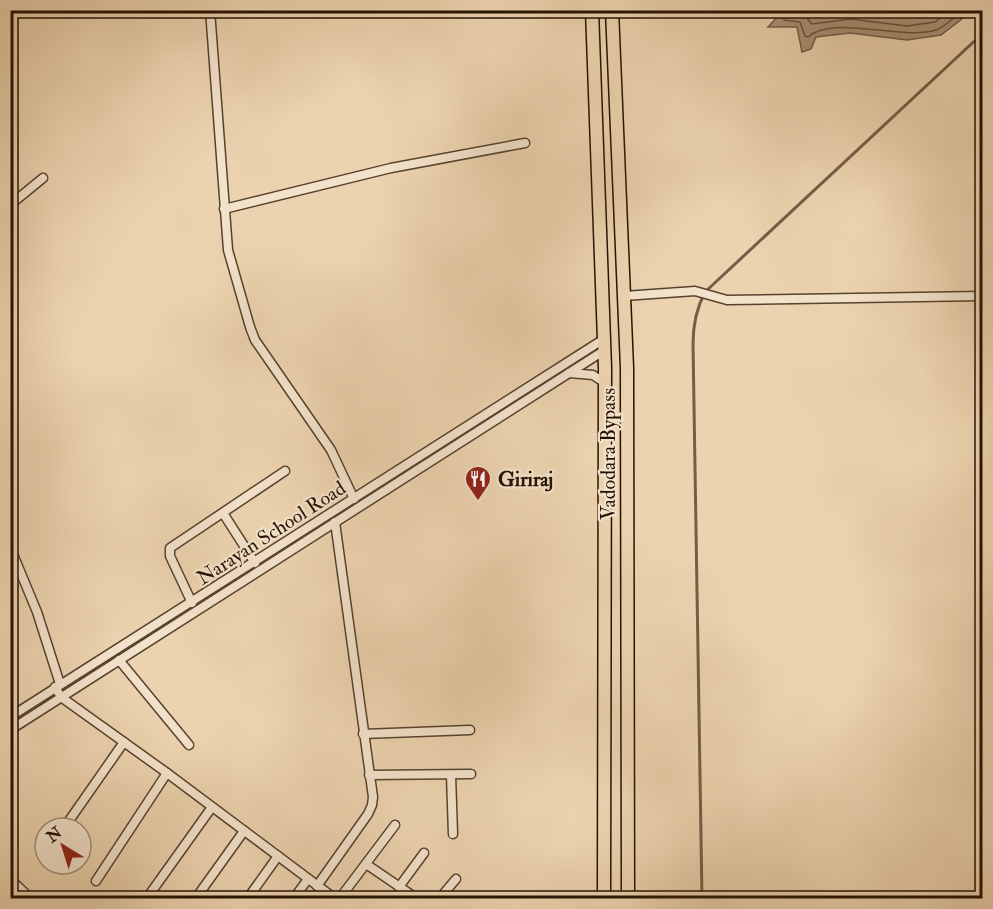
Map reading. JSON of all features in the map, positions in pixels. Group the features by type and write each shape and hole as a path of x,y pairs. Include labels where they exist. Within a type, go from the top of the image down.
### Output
{"highway":[{"name":"Vadodara Bypass","path":"592,10 605,383 604,898"},
{"name":"Vadodara Bypass","path":"612,10 627,368 628,898"}],"street":[{"path":"210,10 228,250 252,334 331,450 354,499"},
{"path":"224,210 391,168 525,143"},
{"path":"10,205 43,178"},
{"path":"624,296 697,292 727,300 982,296"},
{"path":"10,730 569,373 604,345"},
{"name":"Narayan School Road","path":"10,717 255,563 548,373 604,345"},
{"path":"569,373 593,375 605,383"},
{"path":"192,603 169,551 174,545 285,471"},
{"path":"222,513 255,563"},
{"path":"317,886 372,805 335,522"},
{"path":"10,547 37,612 62,698 334,898"},
{"path":"119,660 189,745"},
{"path":"363,734 470,730"},
{"path":"72,816 124,742"},
{"path":"96,881 168,774"},
{"path":"369,775 471,774"},
{"path":"451,775 453,834"},
{"path":"147,898 212,807"},
{"path":"340,898 395,825"},
{"path":"196,898 244,831"},
{"path":"399,887 424,853"},
{"path":"248,898 278,856"},
{"path":"366,864 416,898"},
{"path":"10,879 30,898"},
{"path":"294,898 308,879"},
{"path":"440,898 456,879"}],"water":[{"path":"778,10 972,11 941,35 907,40 850,33 816,37 811,49 802,52 797,27 768,27 778,16"}],"waterway":[{"path":"702,898 693,344 697,311 705,292 982,34"}],"place":[{"name":"Giriraj","path":"478,502"}]}
